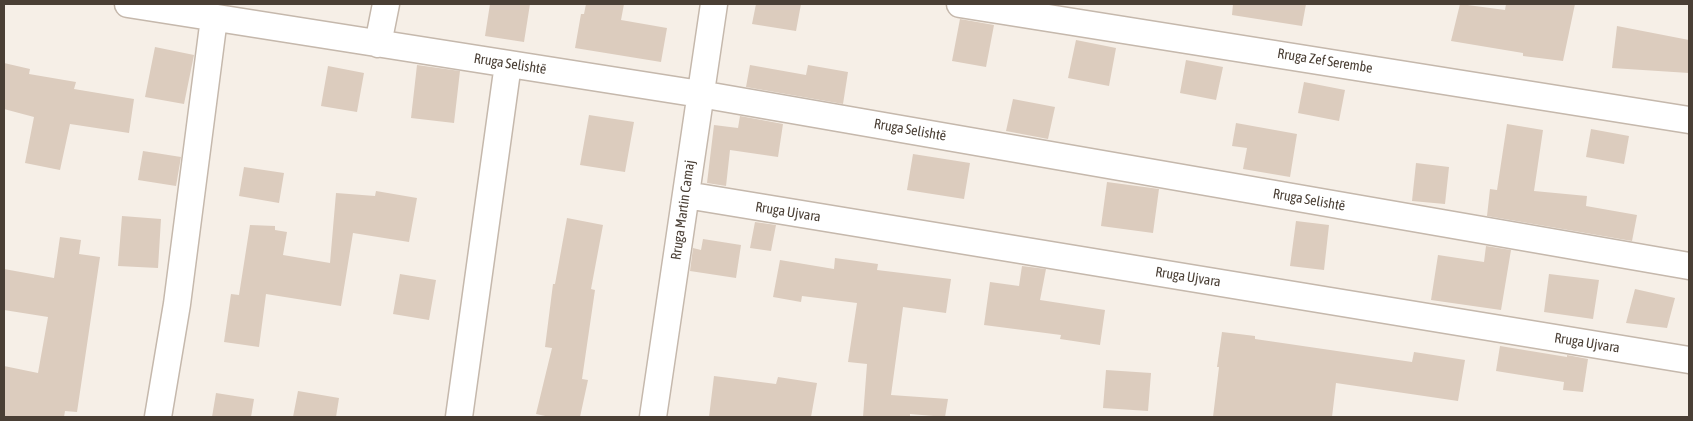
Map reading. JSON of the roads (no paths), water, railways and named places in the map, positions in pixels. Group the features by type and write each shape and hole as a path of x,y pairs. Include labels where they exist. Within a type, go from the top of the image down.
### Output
{"street":[{"name":"Rruga Selishtë","path":"128,4 206,13 378,44 700,94 1689,266"},
{"path":"378,44 386,4"},
{"name":"Rruga Martin Camaj","path":"653,417 714,4"},
{"name":"Rruga Zef Serembe","path":"960,4 1689,120"},
{"path":"158,417 177,304 206,13"},
{"path":"459,417 508,64"},
{"name":"Rruga Ujvara","path":"686,195 1689,360"}]}
